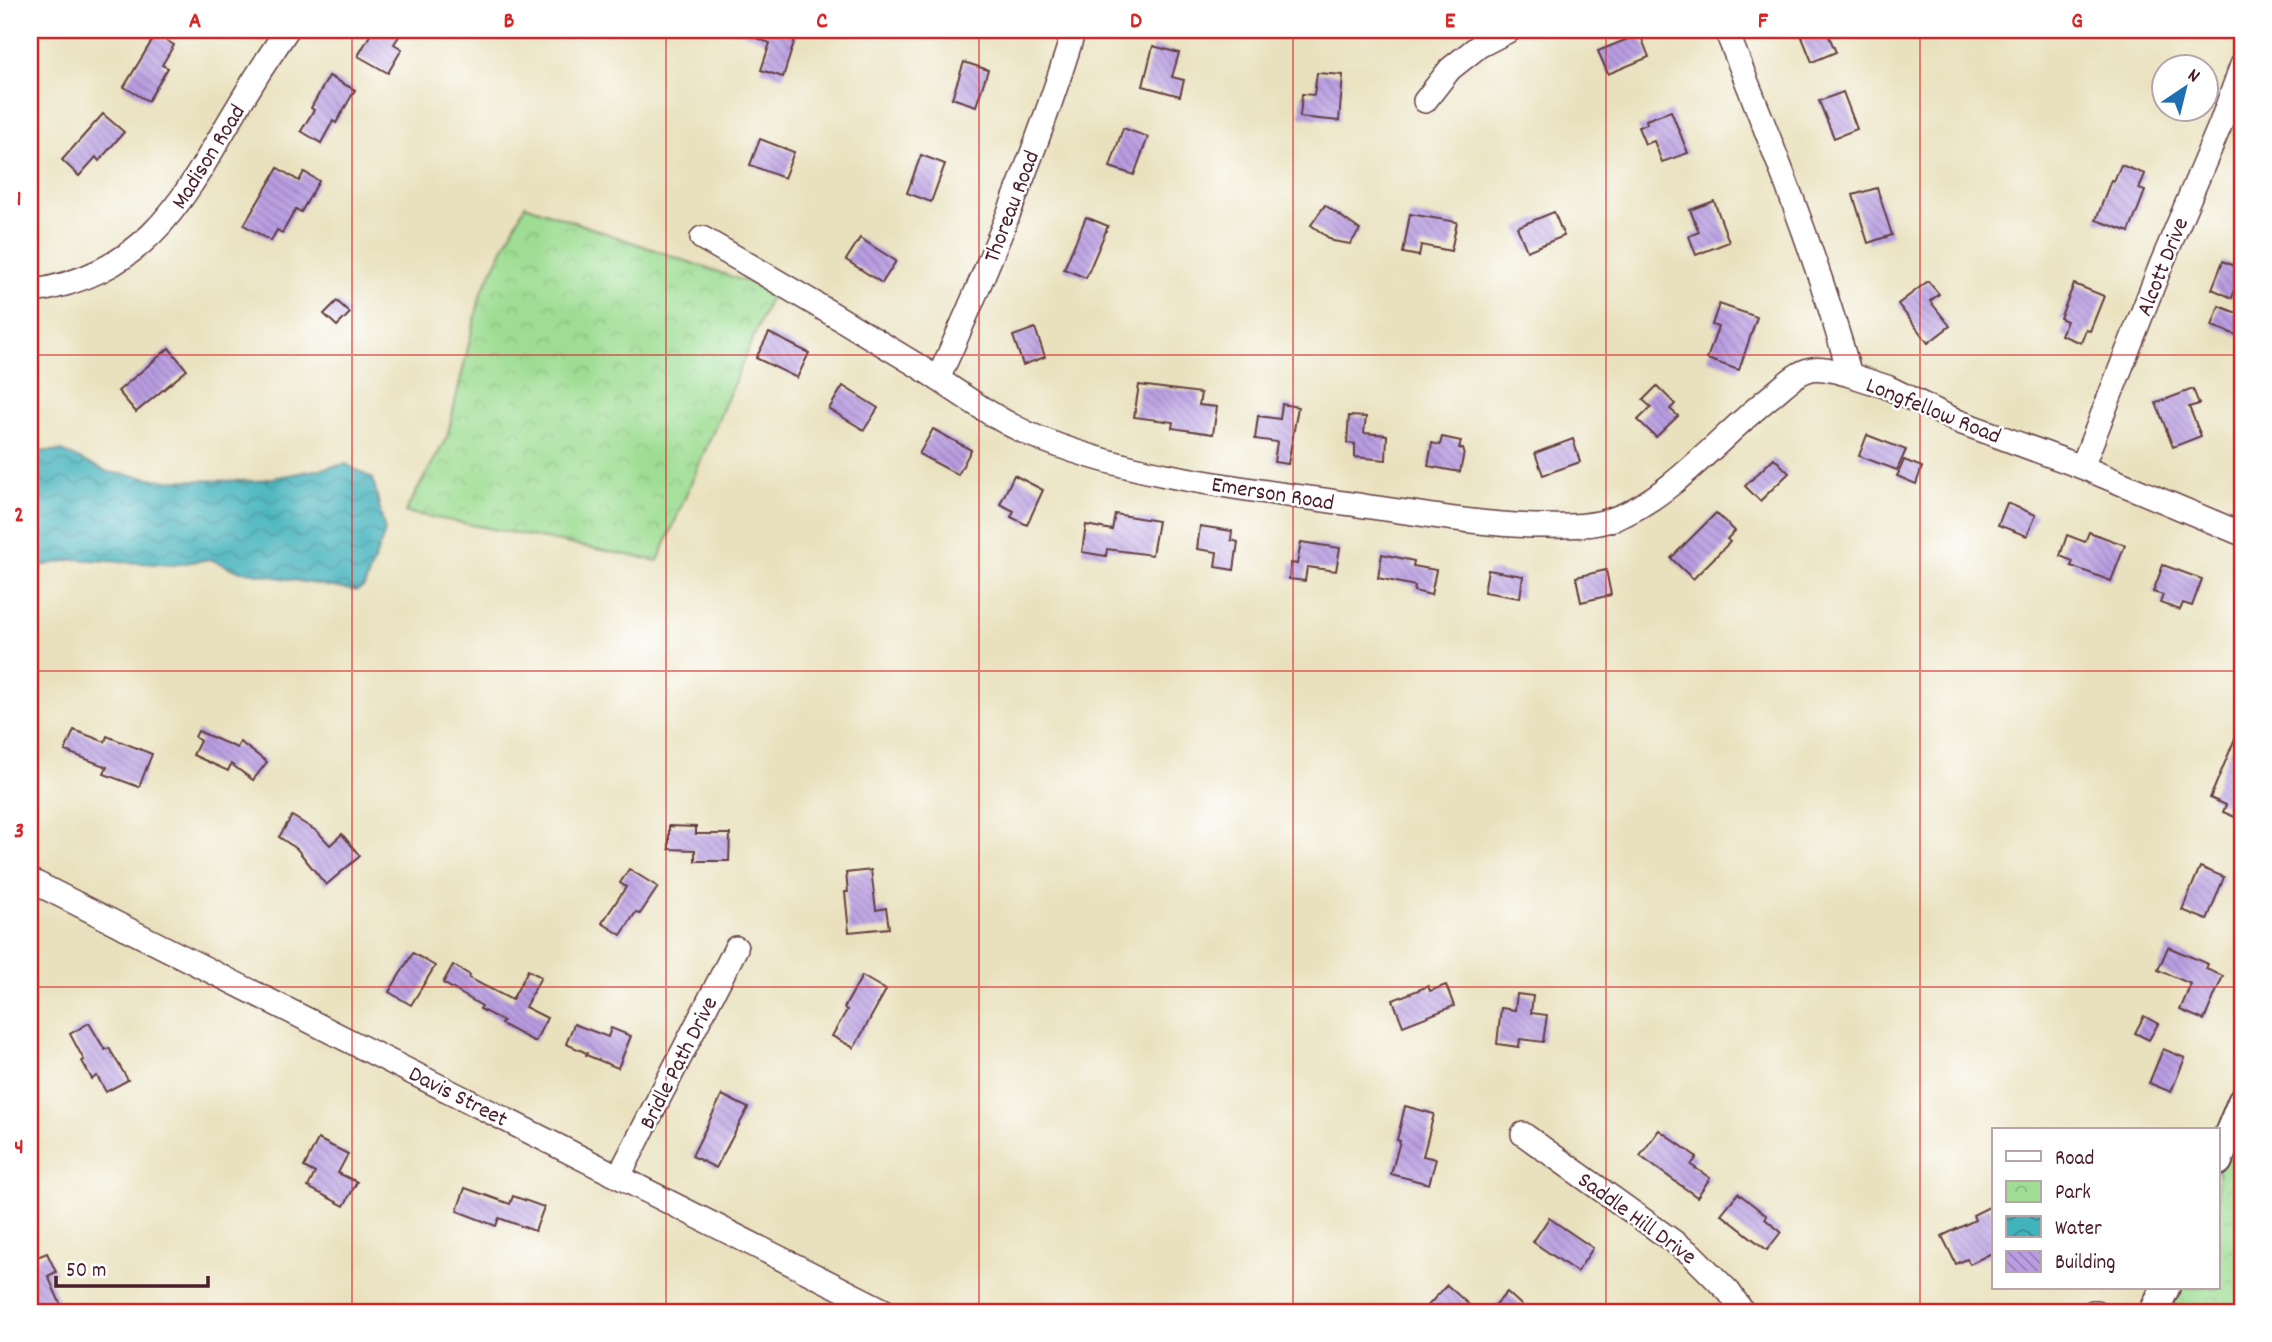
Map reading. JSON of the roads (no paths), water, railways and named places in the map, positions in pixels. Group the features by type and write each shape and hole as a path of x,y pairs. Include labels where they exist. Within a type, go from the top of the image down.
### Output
{"main road":[{"path":"2220,1156 2242,1102"},
{"path":"2154,1312 2164,1290"}],"street":[{"name":"Madison Road","path":"30,292 57,288 112,264 134,250 164,222 191,187 252,82 287,30"},
{"name":"Thoreau Road","path":"938,379 976,294 1074,30"},
{"path":"1425,101 1450,69 1479,46 1510,30"},
{"name":"Longfellow Road","path":"1726,30 1804,229 1830,303 1850,375 1886,387 1957,421 2082,467 2242,534"},
{"name":"Alcott Drive","path":"2082,467 2242,65"},
{"name":"Emerson Road","path":"702,238 998,417 1029,433 1081,452 1199,481 1459,520 1560,526 1614,519 1636,508 1676,480 1758,406 1797,375 1812,369 1850,375"},
{"name":"Davis Street","path":"30,880 887,1312"},
{"name":"Bridle Path Drive","path":"619,1176 736,948"},
{"name":"Saddle Hill Drive","path":"1523,1134 1691,1254 1729,1292 1743,1312"}],"water":[{"path":"30,451 62,451 108,472 163,480 257,481 346,464 373,479 385,532 364,587 356,591 236,570 210,559 173,565 75,559 30,568"}]}
